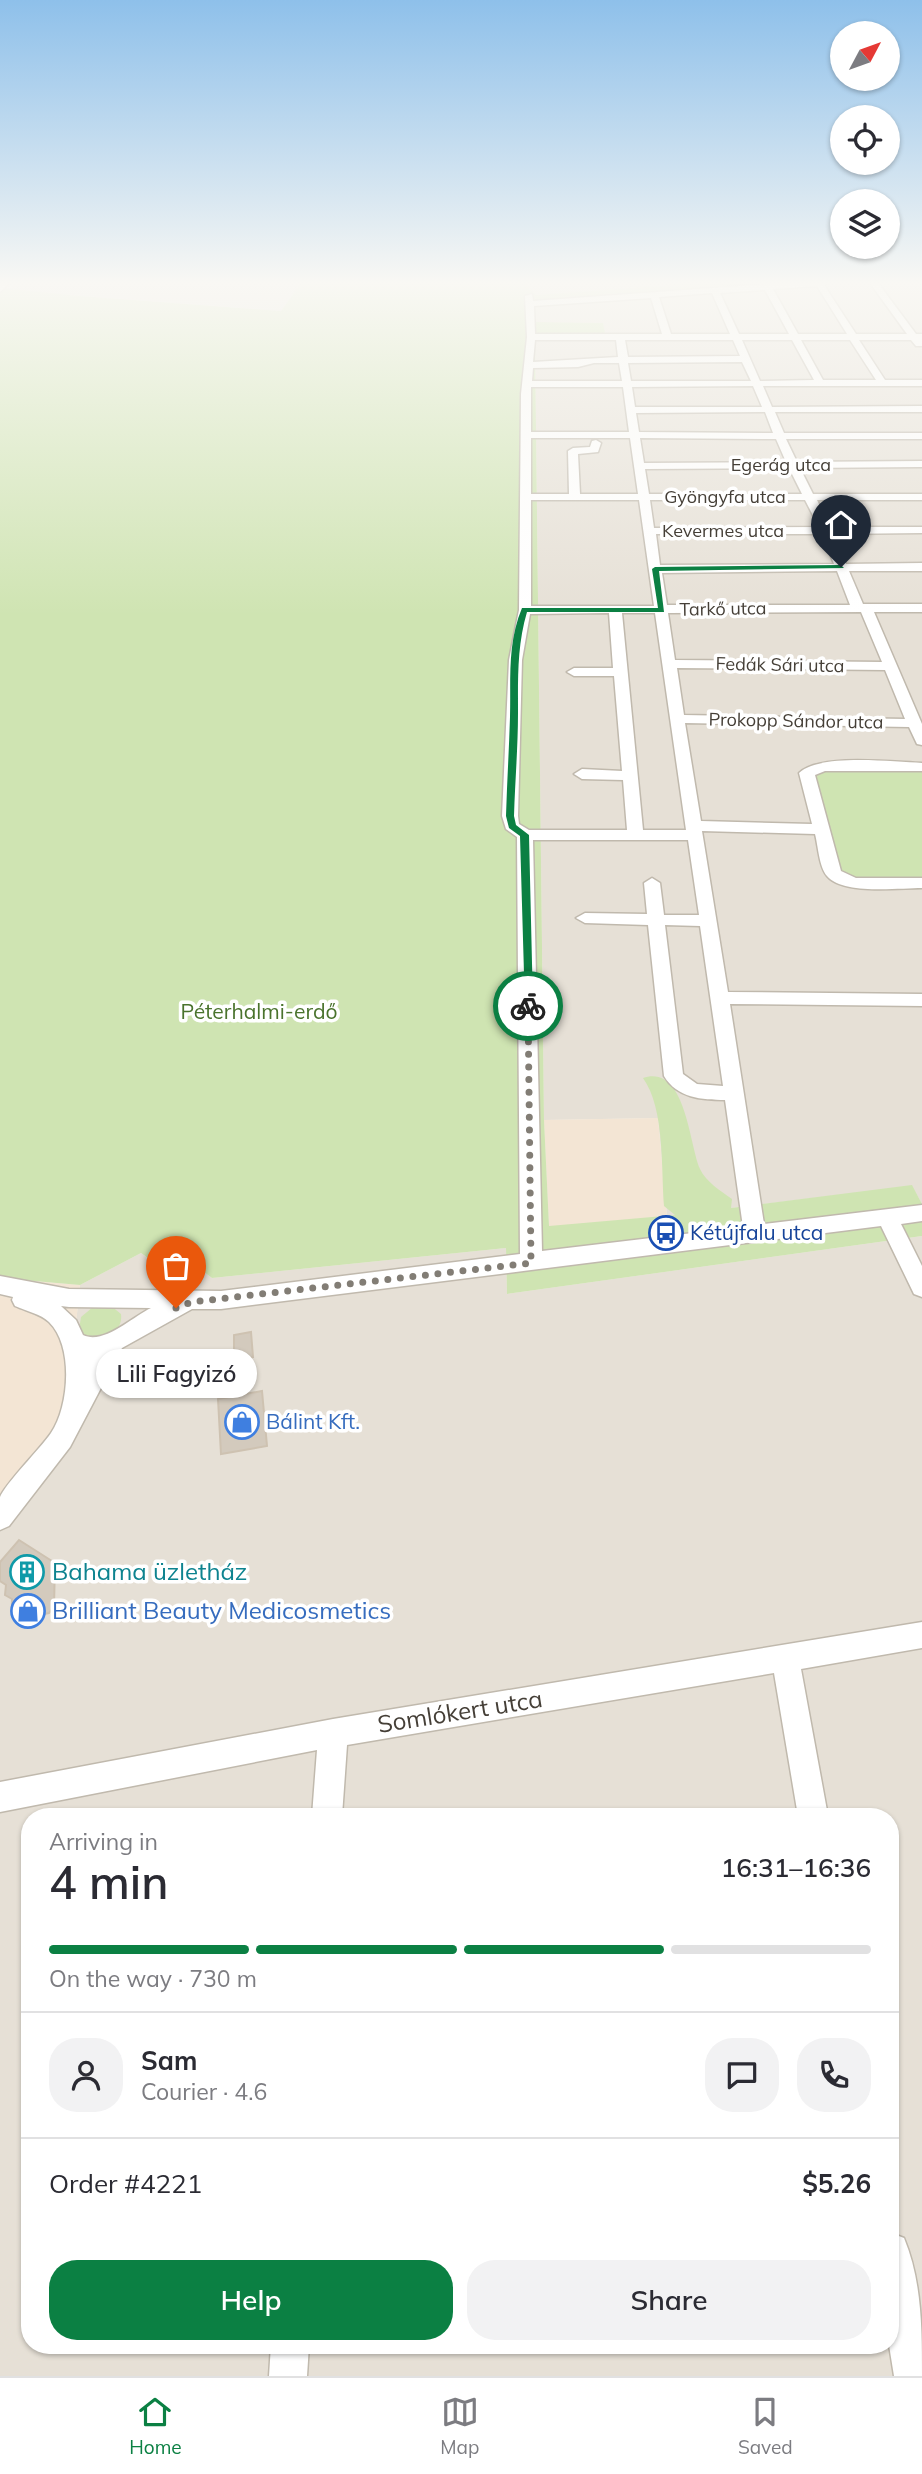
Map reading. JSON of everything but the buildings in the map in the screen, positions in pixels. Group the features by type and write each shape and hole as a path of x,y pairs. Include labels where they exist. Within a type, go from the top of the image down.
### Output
{"street":[{"path":"527,394 525,610 517,635 512,681 512,826 525,835 821,829"},
{"path":"629,394 755,1234"},
{"path":"761,394 890,666 922,741"},
{"path":"631,410 922,409"},
{"path":"526,435 922,436"},
{"path":"575,497 573,451 594,450 596,436"},
{"name":"Egerág utca","path":"640,466 922,464"},
{"name":"Gyöngyfa utca","path":"527,497 922,497"},
{"name":"Kevermes utca","path":"649,531 922,530"},
{"path":"655,569 922,567"},
{"name":"Tarkő utca","path":"525,610 922,608"},
{"path":"615,610 635,834"},
{"name":"Fedák Sári utca","path":"669,664 890,666"},
{"path":"574,672 621,672"},
{"name":"Prokopp Sándor utca","path":"678,719 914,723"},
{"path":"922,767 824,766 810,769 807,777 832,873 856,883 922,883"},
{"path":"582,774 630,775"},
{"path":"525,835 531,1263"},
{"path":"652,883 674,1076 680,1085 691,1091 734,1093"},
{"path":"585,918 708,921"},
{"path":"720,998 922,1000"},
{"path":"0,1285 69,1298 192,1302 531,1263 922,1213"},
{"path":"887,1217 922,1288"},
{"path":"0,1297 18,1298 46,1308 71,1335 89,1348 119,1338 192,1302"},
{"path":"0,1518 36,1474 72,1421 119,1338 131,1322 127,1304 110,1298 85,1302 76,1309 71,1335 78,1373 72,1421"},
{"name":"Somlókert utca","path":"0,1797 333,1732 785,1660 922,1635"},
{"path":"785,1660 812,1808"},
{"path":"328,1808 333,1732"},
{"path":"899,2296 913,2376"},
{"path":"288,2376 289,2354"}],"shaded area":[{"path":"536,394 922,394 922,1204 912,1186 667,1216 658,1118 544,1120"},
{"path":"658,1118 667,1216 549,1227 544,1120"},
{"path":"922,1236 922,2376 0,2376 0,1502 71,1371 80,1285 141,1253 171,1276 200,1269 212,1278 506,1248 507,1294"},
{"path":"0,1278 80,1285 71,1371 59,1429 0,1502"}],"green space":[{"name":"Péterhalmi-erdő","path":"0,394 536,394 544,1120 549,1226 675,1215 664,1206 659,1122 650,1091 643,1078 657,1077 668,1083 677,1094 684,1109 700,1169 710,1182 732,1199 731,1208 912,1185 922,1204 922,1236 507,1294 506,1248 212,1278 200,1269 176,1278 141,1253 80,1285 0,1278"},
{"path":"818,770 922,770 922,879 858,880 840,874 812,774"},
{"path":"110,1305 121,1314 121,1322 113,1333 106,1337 92,1338 79,1330 81,1317 93,1307"}],"way so far":[{"path":"176,1308 192,1302 531,1263 528,1006"}],"place":[{"name":"Kétújfalu utca","path":"666,1233"},
{"name":"Lili Fagyizó","path":"176,1308"},
{"name":"Bálint Kft.","path":"242,1422"},
{"name":"Bahama üzletház","path":"27,1572"},
{"name":"Brilliant Beauty Medicosmetics","path":"28,1611"}],"route":[{"path":"528,1006 525,835 512,826 510,816 514,713 512,681 517,635 525,610 661,610 655,569 841,567"}]}
